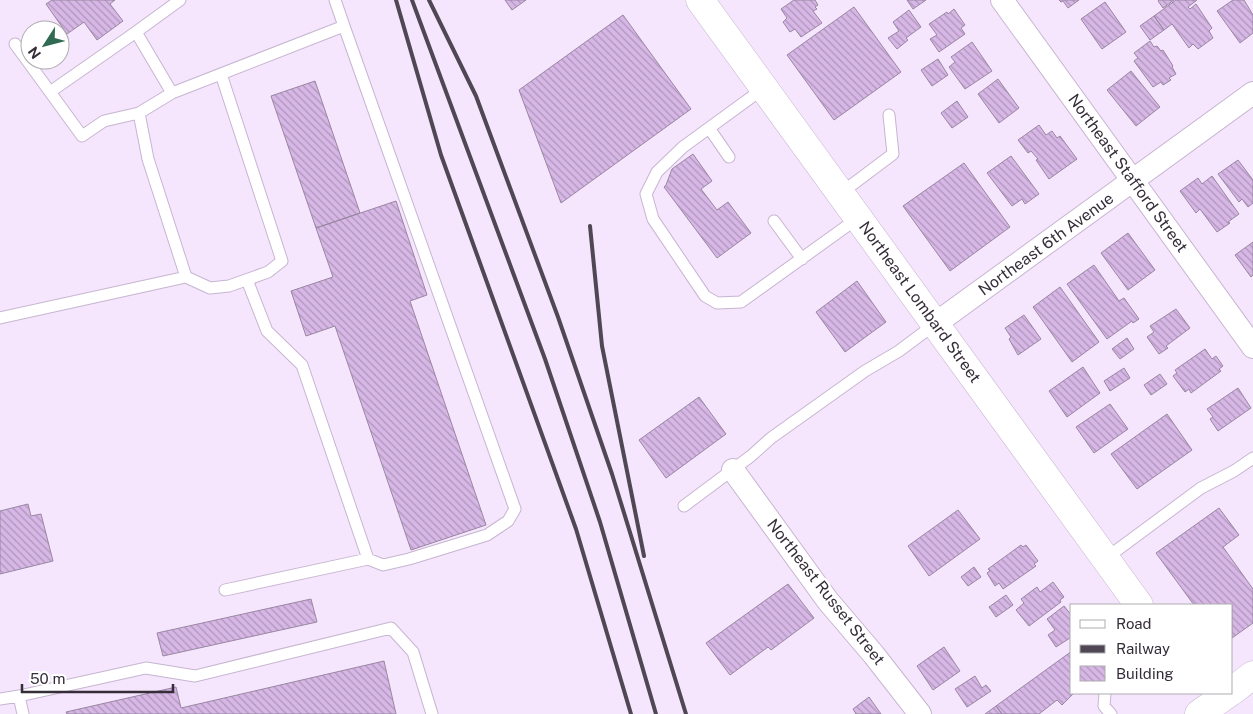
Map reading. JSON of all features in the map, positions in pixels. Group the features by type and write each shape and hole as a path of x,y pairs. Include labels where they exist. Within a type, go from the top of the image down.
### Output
{"main road":[{"name":"Northeast Lombard Street","path":"700,0 1138,604"},
{"path":"1233,689 1253,675"},
{"path":"1215,702 1226,694"}],"street":[{"name":"Northeast Stafford Street","path":"1002,0 1253,347"},
{"name":"Northeast 6th Avenue","path":"935,324 1253,93"},
{"name":"Northeast Russet Street","path":"733,470 828,601 874,655 920,714"}],"lane":[{"path":"50,92 180,0"},
{"path":"225,590 368,559 383,565 409,559 487,535 508,521 515,509 335,0"},
{"path":"15,44 82,136 104,121 139,114 172,93 344,26"},
{"path":"136,32 172,93"},
{"path":"0,318 186,277 210,288 229,286 268,272 282,262 221,74"},
{"path":"764,88 683,147 657,172 646,194 653,219 705,296 717,303 741,302 858,218"},
{"path":"139,114 148,158 186,277"},
{"path":"841,193 893,154 889,115"},
{"path":"709,128 729,158"},
{"path":"774,221 802,258"},
{"path":"247,280 267,331 302,365 368,559"},
{"path":"684,506 733,470 771,438 865,372 899,351 935,324"},
{"path":"1105,559 1201,488 1234,471 1253,458"},
{"path":"0,699 146,668 195,676 390,628 413,652 432,714"},
{"path":"1105,694 1104,706 1111,714"},
{"path":"18,696 22,714"}],"building":[{"path":"52,0 115,0 110,4 123,21 97,40 84,22 70,32 70,20 57,20 46,4"},
{"path":"505,0 526,0 512,10"},
{"path":"794,0 815,0 818,5 815,7 817,9 813,11 822,23 801,37 795,29 790,32 783,22 787,18 781,9"},
{"path":"907,0 926,0 913,9"},
{"path":"1059,0 1079,0 1068,8 1063,1"},
{"path":"1159,0 1174,0 1163,8"},
{"path":"1176,0 1197,0 1188,7 1190,9 1196,4 1212,28 1209,31 1213,38 1198,49 1193,44 1189,48 1172,24 1164,30 1154,16"},
{"path":"1233,0 1244,0 1253,15 1253,33 1240,43 1217,11"},
{"path":"1105,2 1126,32 1102,49 1081,19"},
{"path":"854,7 901,72 834,120 787,55"},
{"path":"954,9 965,25 961,28 965,34 939,52 930,39 937,35 929,24"},
{"path":"909,10 921,27 906,38 908,40 897,49 888,38 899,31 893,22"},
{"path":"623,15 691,109 561,203 519,90"},
{"path":"1154,16 1164,30 1150,40 1140,26"},
{"path":"1150,41 1154,47 1157,46 1161,51 1163,50 1176,74 1163,85 1161,82 1153,87 1134,61 1138,58 1134,53"},
{"path":"972,42 992,71 965,89 949,67 955,62 951,57"},
{"path":"938,59 948,75 932,86 921,70"},
{"path":"1131,71 1160,107 1136,126 1107,90"},
{"path":"998,79 1019,108 999,123 978,94"},
{"path":"315,81 360,213 316,228 271,96"},
{"path":"957,101 968,117 952,128 941,113"},
{"path":"1039,125 1046,135 1052,131 1057,138 1060,136 1077,159 1049,179 1036,160 1038,159 1031,151 1028,153 1018,140"},
{"path":"693,154 712,181 701,189 717,210 728,202 751,233 717,258 664,187 672,169"},
{"path":"1011,156 1039,194 1025,204 1022,199 1012,206 987,173"},
{"path":"1238,160 1253,180 1253,203 1248,207 1242,199 1239,202 1218,174"},
{"path":"964,163 1010,227 950,271 903,206"},
{"path":"1212,176 1239,214 1217,232 1200,209 1196,213 1180,191 1198,178 1202,184"},
{"path":"396,201 427,295 410,301 486,525 411,550 335,326 306,336 291,291 333,277 316,228"},
{"path":"1128,233 1155,270 1128,290 1101,253"},
{"path":"1253,242 1253,275 1251,277 1235,255"},
{"path":"1094,265 1119,301 1124,298 1139,319 1133,323 1132,321 1107,339 1067,284"},
{"path":"857,281 886,322 845,352 816,312"},
{"path":"1060,287 1099,342 1072,362 1033,307"},
{"path":"1176,309 1190,328 1166,346 1168,348 1159,354 1147,337 1154,332 1150,326"},
{"path":"1024,315 1041,339 1018,355 1009,339 1011,337 1005,328"},
{"path":"1127,338 1134,349 1120,359 1112,349"},
{"path":"1205,349 1212,359 1216,356 1223,366 1219,369 1221,371 1191,393 1189,389 1185,392 1173,376 1177,373 1175,370"},
{"path":"1083,367 1100,393 1067,417 1049,391"},
{"path":"1124,368 1130,378 1110,391 1104,381"},
{"path":"1160,374 1167,384 1151,395 1144,385"},
{"path":"1238,388 1251,408 1218,431 1210,419 1213,417 1207,409"},
{"path":"699,397 726,434 666,478 639,440"},
{"path":"1110,404 1128,429 1094,453 1076,427"},
{"path":"1167,414 1192,450 1137,489 1111,454"},
{"path":"28,504 31,516 41,514 53,561 0,574 0,511"},
{"path":"1219,508 1239,535 1223,547 1253,589 1253,623 1233,637 1233,604 1193,604 1156,553"},
{"path":"958,510 980,539 929,576 908,546"},
{"path":"1021,545 1023,547 1026,545 1038,561 1034,564 1036,566 1003,589 999,583 995,586 987,573 990,571 988,569"},
{"path":"974,567 981,577 968,586 961,577"},
{"path":"1053,582 1064,597 1060,600 1061,602 1029,626 1016,610 1024,603 1021,599 1037,587 1040,592"},
{"path":"788,584 814,618 771,650 768,647 730,675 706,643"},
{"path":"1006,595 1013,605 996,617 989,607"},
{"path":"311,599 317,622 163,656 157,633"},
{"path":"1064,606 1070,614 1070,638 1056,647 1048,635 1055,630 1047,619"},
{"path":"944,647 960,671 933,690 917,666"},
{"path":"1070,652 1070,694 1073,694 1062,705 1057,700 1039,714 1002,714 996,706"},
{"path":"384,661 396,714 67,714 66,712 176,687 181,708"},
{"path":"975,676 982,688 986,685 991,691 967,707 955,689"},
{"path":"869,697 881,714 856,714 853,709"},
{"path":"996,706 1002,714 985,714"}],"railway":[{"path":"396,0 441,155 576,529 631,714"},
{"path":"412,0 545,359 600,522 656,714"},
{"path":"429,0 476,96 558,317 612,474 686,714"},
{"path":"590,226 602,346 644,556"}]}
